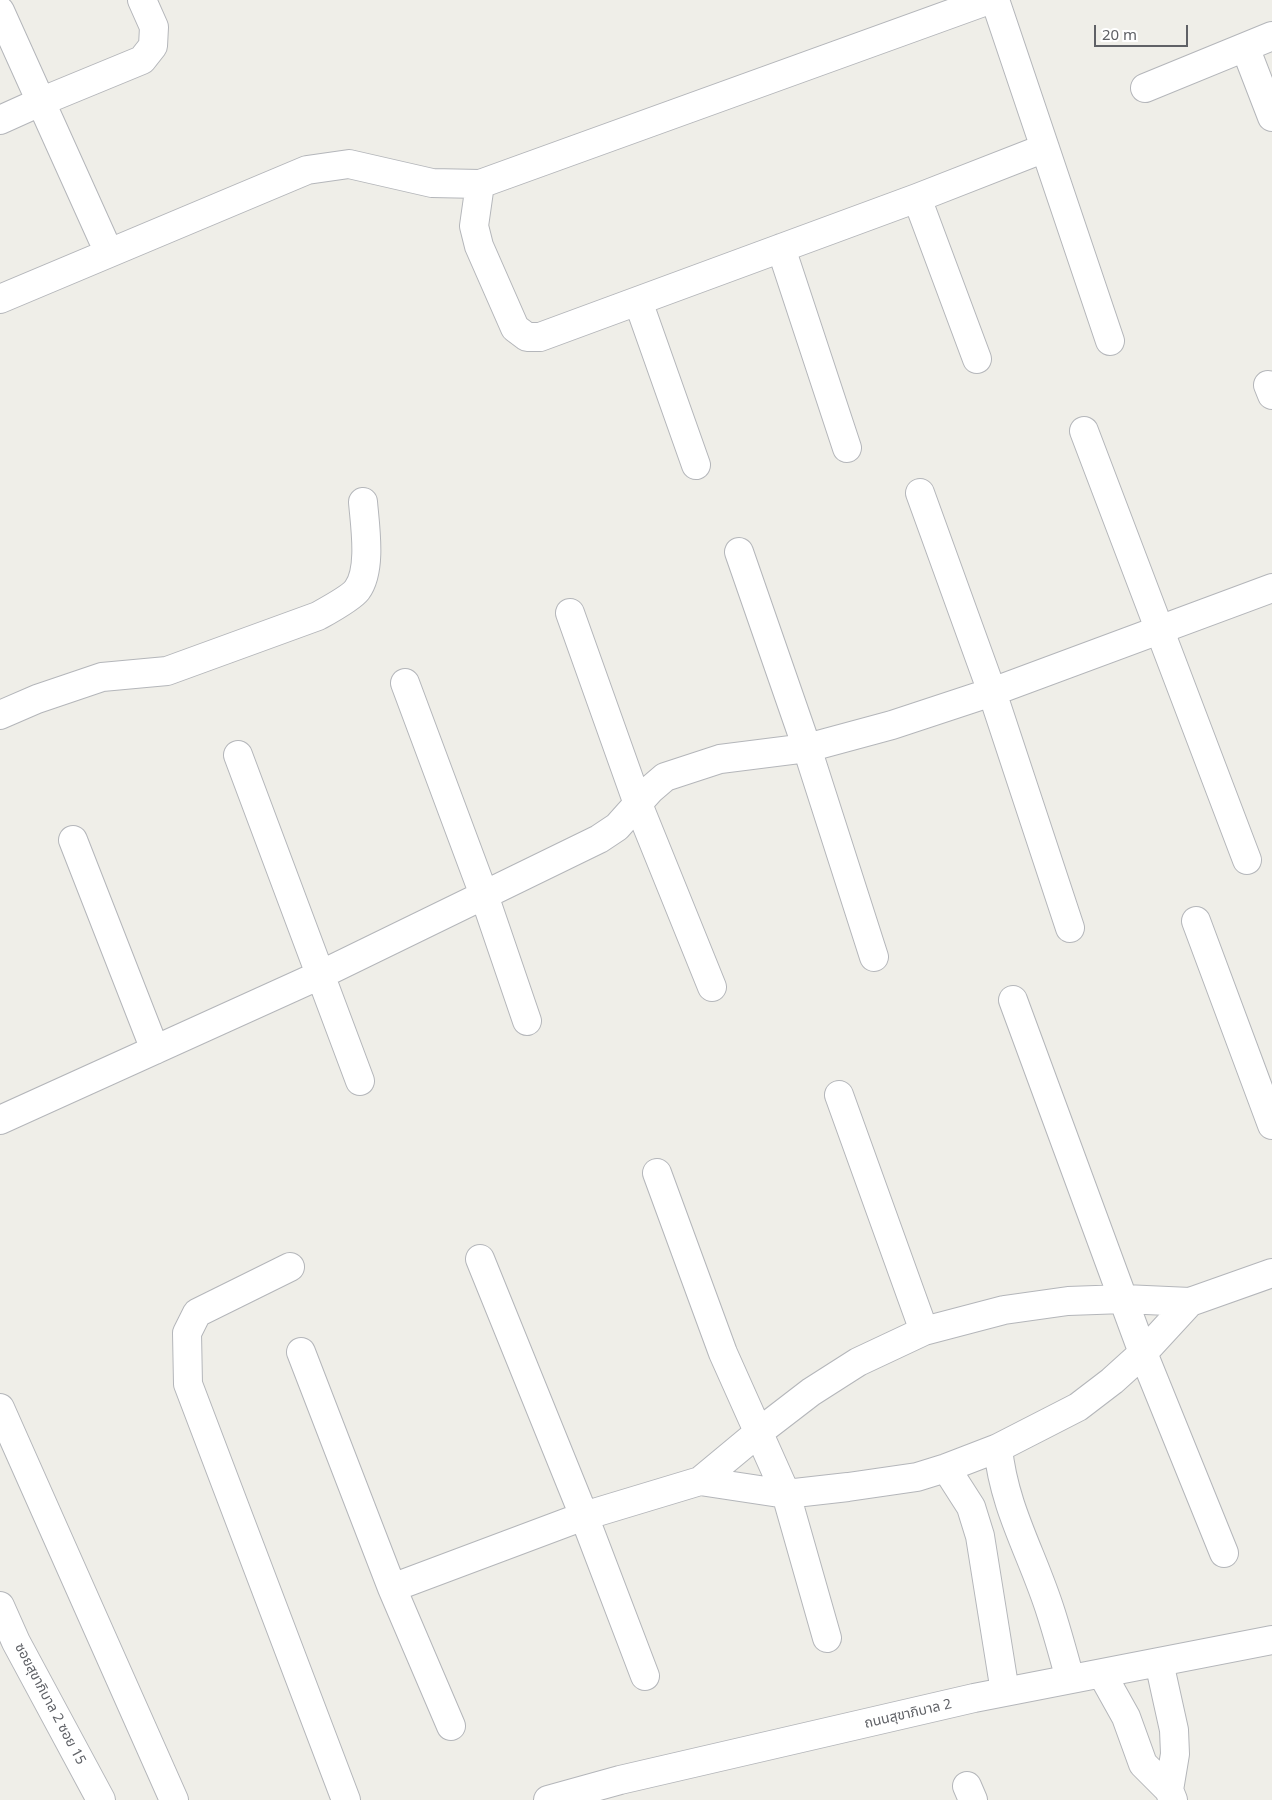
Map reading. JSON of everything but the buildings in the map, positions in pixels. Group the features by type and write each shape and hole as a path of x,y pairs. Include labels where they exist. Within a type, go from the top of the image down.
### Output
{"street":[{"path":"0,120 142,60 153,46 154,27 142,0"},
{"path":"0,299 307,170 349,164 432,183 480,184 989,0"},
{"path":"995,0 1110,341"},
{"path":"0,11 109,253"},
{"path":"1146,88 1272,36"},
{"path":"1245,46 1272,117"},
{"path":"480,184 474,226 479,246 515,328 527,337 540,337 917,198 1045,148"},
{"path":"917,198 977,359"},
{"path":"781,248 847,448"},
{"path":"638,301 696,465"},
{"path":"1084,431 1247,860"},
{"path":"920,493 992,692 1070,928"},
{"path":"0,715 37,699 102,677 167,671 318,616 357,591 367,557 364,502"},
{"path":"739,552 808,748 874,957"},
{"path":"0,1120 320,974 599,839 617,827 651,789 664,778 720,759 808,748 892,725 992,692 1272,588"},
{"path":"570,613 638,804 712,987"},
{"path":"406,683 484,895 527,1021"},
{"path":"238,755 360,1081"},
{"path":"73,840 155,1050"},
{"path":"1196,921 1272,1125"},
{"path":"1012,1000 1143,1353 1224,1553"},
{"path":"839,1094 924,1331"},
{"path":"657,1174 723,1353 786,1494 827,1638"},
{"path":"480,1259 584,1516 645,1676"},
{"path":"290,1267 198,1313 187,1333 188,1384 346,1800"},
{"path":"392,1588 584,1516 700,1481 811,1392 858,1362 924,1331 1004,1310 1068,1301 1124,1299 1190,1302 1272,1273"},
{"path":"700,1481 786,1494 917,1477 946,1468 998,1448 1078,1407 1112,1381 1143,1353 1190,1302"},
{"path":"302,1352 392,1588 451,1726"},
{"path":"0,1408 174,1800"},
{"path":"998,1448 1000,1473 1013,1516 1051,1612 1070,1680"},
{"path":"946,1468 970,1507 980,1536 1005,1692"},
{"name":"ซอยสุขาภิบาล 2 ซอย 15","path":"0,1606 16,1642 101,1800"},
{"name":"ถนนสุขาภิบาล 2","path":"548,1800 630,1778 1005,1692 1272,1640"},
{"path":"1159,1662 1174,1730 1175,1754 1171,1795"},
{"path":"1102,1674 1125,1717 1143,1764 1171,1795"}]}
